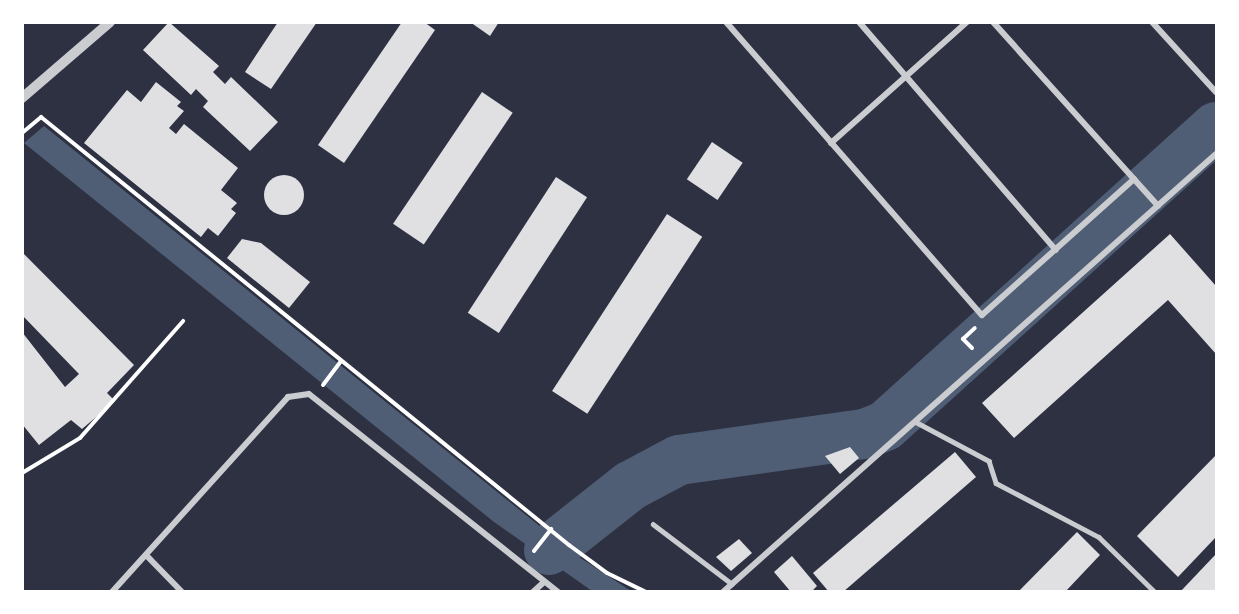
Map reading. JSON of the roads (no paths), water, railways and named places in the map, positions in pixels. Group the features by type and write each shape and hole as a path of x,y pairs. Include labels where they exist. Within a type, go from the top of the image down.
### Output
{"street":[{"path":"22,98 110,22"},
{"path":"726,22 982,315 1134,179"},
{"path":"859,22 1056,250"},
{"path":"831,143 907,78 967,22"},
{"path":"993,22 1158,206"},
{"path":"1152,22 1216,92"},
{"path":"723,591 1216,154"},
{"path":"112,591 288,397 314,398 543,583 558,591"},
{"path":"146,555 182,591"},
{"path":"533,591 543,583"}],"lane":[{"path":"916,422 989,461 996,483 1099,537 1155,591"},
{"path":"653,524 732,584"}],"water":[{"path":"44,126 573,553 631,591 592,591 494,522 24,143"}],"waterway":[{"path":"549,550 630,486 679,460 865,434 885,426 1216,127"}]}
